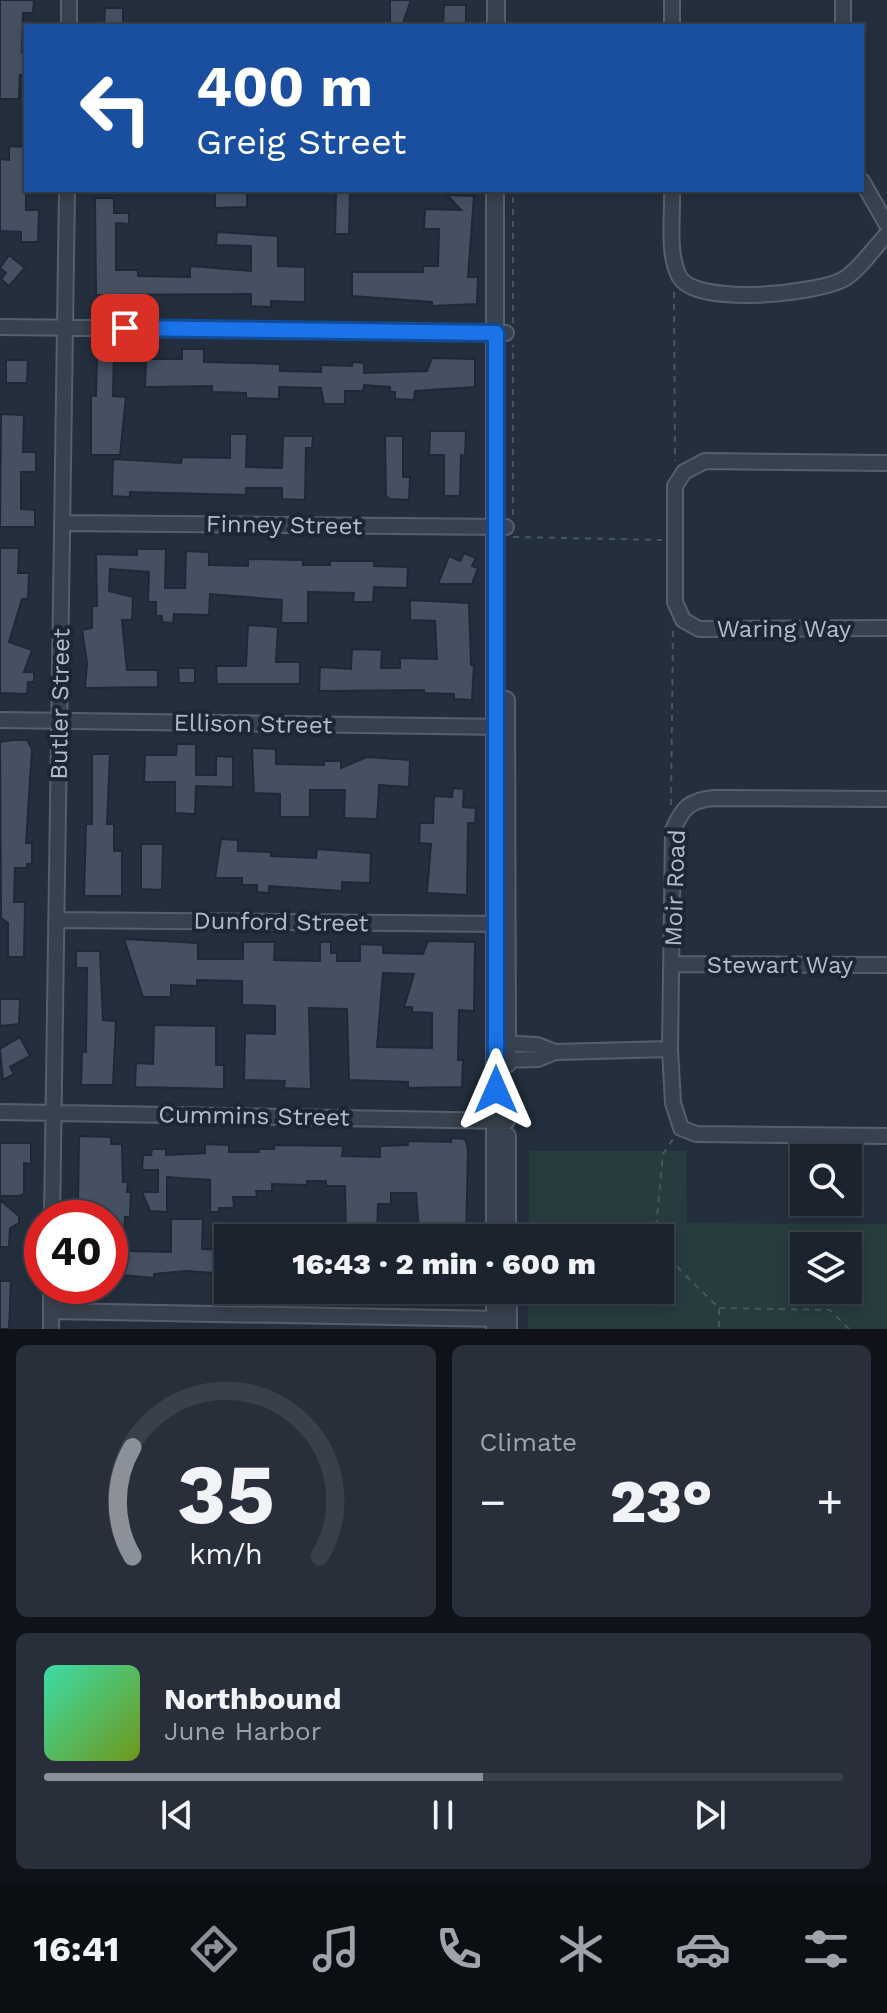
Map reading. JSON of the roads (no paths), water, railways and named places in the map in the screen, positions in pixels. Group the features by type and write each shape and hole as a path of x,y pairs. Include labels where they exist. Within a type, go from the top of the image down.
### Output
{"street":[{"path":"69,0 69,24"},
{"path":"496,0 496,24"},
{"path":"505,0 505,24"},
{"path":"672,0 672,24"},
{"path":"843,0 843,24"},
{"path":"864,185 887,225"},
{"name":"Butler Street","path":"52,1200 67,192"},
{"path":"495,192 507,529 501,727 502,1121 506,1224"},
{"path":"501,333 505,192"},
{"path":"672,192 674,260 680,279 694,289 798,294 825,288 847,277 887,234"},
{"path":"0,327 501,333"},
{"name":"Waring Way","path":"887,463 705,461 684,472 675,486 675,602 678,623 699,629 887,628"},
{"name":"Finney Street","path":"63,523 507,529"},
{"name":"Ellison Street","path":"0,720 501,727"},
{"name":"Moir Road","path":"887,799 699,799 681,809 673,830 670,1049 673,1103 681,1128 696,1134 887,1136"},
{"name":"Dunford Street","path":"56,920 501,924"},
{"name":"Stewart Way","path":"672,964 887,965"},
{"path":"502,1052 537,1045 555,1052 670,1049"},
{"name":"Cummins Street","path":"0,1112 502,1121"},
{"path":"496,1224 502,1121"},
{"path":"51,1304 51,1329"},
{"path":"497,1304 501,1324"},
{"path":"501,1324 508,1304"},
{"path":"51,1311 501,1324"}]}
